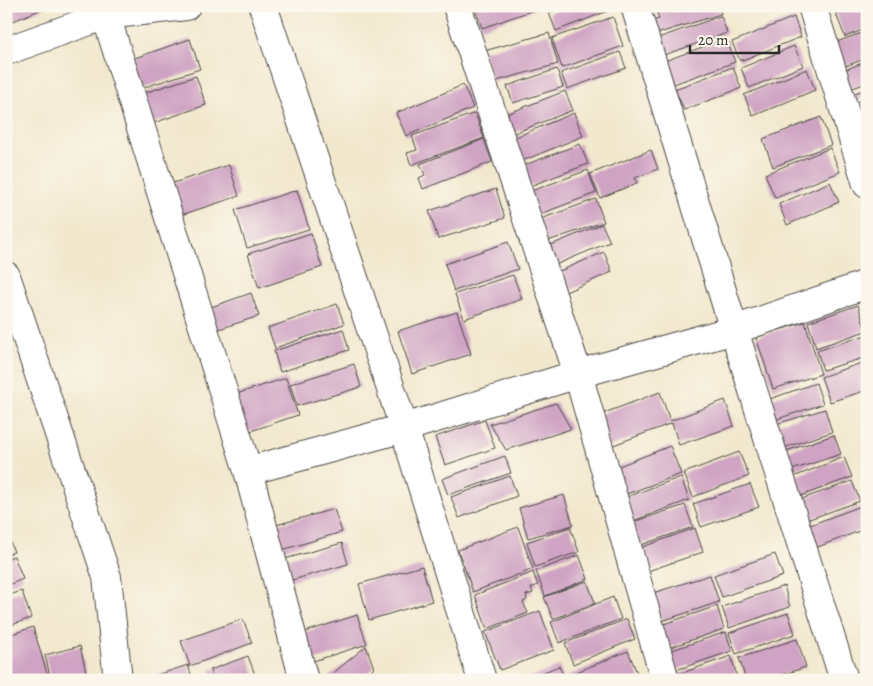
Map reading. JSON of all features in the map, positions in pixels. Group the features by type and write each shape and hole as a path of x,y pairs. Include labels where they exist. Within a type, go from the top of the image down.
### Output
{"street":[{"path":"6,51 105,10 186,6"},
{"path":"263,6 404,428 482,680"},
{"path":"457,6 578,374 665,680"},
{"path":"635,6 844,680"},
{"path":"812,6 867,184"},
{"path":"105,10 248,470 304,680"},
{"path":"6,276 107,577 118,680"},
{"path":"248,470 404,428 578,374 734,330 867,284"}],"building":[{"path":"6,6 49,6 6,24"},
{"path":"474,6 542,6 542,7 482,28"},
{"path":"566,6 612,6 613,9 556,31 549,13"},
{"path":"664,6 719,6 721,14 656,34 652,21 659,19 656,9"},
{"path":"848,6 867,6 867,28 845,37 835,11"},
{"path":"721,16 727,33 664,55 658,38"},
{"path":"613,17 623,46 562,68 552,38"},
{"path":"794,17 801,37 740,61 732,42"},
{"path":"867,31 867,58 843,67 834,43"},
{"path":"549,33 558,64 493,82 484,51"},
{"path":"726,38 735,62 674,84 665,61"},
{"path":"190,39 200,69 139,89 129,60"},
{"path":"794,46 803,66 749,88 741,68"},
{"path":"620,52 626,68 567,89 561,73"},
{"path":"867,61 867,83 850,89 842,71"},
{"path":"733,67 741,88 684,110 675,89"},
{"path":"557,69 563,87 513,103 507,86"},
{"path":"807,69 815,90 753,116 744,95"},
{"path":"196,76 206,105 142,127 132,97"},
{"path":"463,85 473,108 406,136 396,113"},
{"path":"867,89 867,98 856,102 852,94"},
{"path":"565,91 573,110 507,136 499,117"},
{"path":"867,103 867,120 858,124 852,109"},
{"path":"475,113 484,138 411,165 407,153 417,150 412,136"},
{"path":"574,113 583,136 515,164 506,141"},
{"path":"821,117 831,145 773,167 763,139"},
{"path":"484,139 492,162 423,189 419,178 425,175 420,164"},
{"path":"580,144 588,164 530,186 522,166"},
{"path":"830,148 840,172 775,198 765,174"},
{"path":"651,150 658,169 635,178 637,183 600,198 590,174"},
{"path":"229,165 239,196 181,215 170,184"},
{"path":"588,170 596,193 535,216 526,193"},
{"path":"830,182 839,202 787,225 779,204"},
{"path":"496,189 505,218 438,239 429,211"},
{"path":"297,190 309,229 247,248 235,210"},
{"path":"596,199 604,222 542,243 535,221"},
{"path":"602,224 610,242 548,268 541,249"},
{"path":"311,233 322,267 259,288 248,254"},
{"path":"508,242 518,269 454,291 445,264"},
{"path":"604,252 612,272 561,294 553,274"},
{"path":"513,275 522,299 464,319 455,294"},
{"path":"251,293 259,316 207,333 200,311"},
{"path":"337,304 344,324 275,348 268,328"},
{"path":"858,305 866,331 816,348 808,322"},
{"path":"457,312 471,354 412,374 398,331"},
{"path":"805,322 821,374 773,389 756,337"},
{"path":"343,329 349,350 280,372 274,351"},
{"path":"866,335 867,357 823,370 817,351"},
{"path":"867,361 867,390 830,402 821,377"},
{"path":"354,364 361,387 297,406 290,384"},
{"path":"286,378 298,415 242,434 230,396"},
{"path":"816,383 823,404 771,421 764,401"},
{"path":"660,392 670,421 725,400 734,426 679,445 672,423 603,449 591,418"},
{"path":"556,403 571,429 506,450 490,424"},
{"path":"825,409 832,432 777,450 770,426"},
{"path":"485,420 495,448 445,465 435,437"},
{"path":"834,435 841,454 786,472 780,453"},
{"path":"670,446 681,474 624,495 614,468"},
{"path":"739,452 749,476 693,497 684,473"},
{"path":"505,456 511,473 448,495 442,479"},
{"path":"844,457 852,477 798,497 791,478"},
{"path":"510,476 517,496 459,518 451,497"},
{"path":"681,477 689,500 633,521 624,498"},
{"path":"852,481 860,501 804,521 796,501"},
{"path":"750,484 759,507 701,527 693,504"},
{"path":"564,495 573,525 528,538 519,508"},
{"path":"685,505 693,527 635,547 627,524"},
{"path":"861,506 867,522 867,528 810,550 802,528"},
{"path":"334,509 342,532 282,550 276,525"},
{"path":"518,527 533,569 473,592 458,550"},
{"path":"570,527 579,552 535,567 527,542"},
{"path":"695,528 703,552 645,572 637,549"},
{"path":"6,531 14,552 6,555"},
{"path":"342,543 348,564 289,581 281,560"},
{"path":"775,554 783,576 722,597 714,575"},
{"path":"579,555 588,579 545,596 536,571"},
{"path":"14,556 23,579 6,586 6,559"},
{"path":"422,566 432,601 369,620 359,584"},
{"path":"533,572 538,585 531,588 533,593 526,595 527,600 523,602 528,613 487,629 475,595"},
{"path":"710,575 719,602 662,621 653,593"},
{"path":"587,581 595,603 553,619 544,597"},
{"path":"784,586 790,607 729,628 722,607"},
{"path":"22,591 31,618 6,627 6,596"},
{"path":"613,597 621,619 559,643 551,622"},
{"path":"717,606 724,629 662,650 655,627"},
{"path":"540,611 554,650 500,670 485,632"},
{"path":"788,613 795,634 736,654 729,633"},
{"path":"357,615 367,644 304,664 296,635"},
{"path":"243,619 252,643 190,666 181,641"},
{"path":"627,619 635,639 573,664 565,643"},
{"path":"33,627 49,680 6,680 6,636"},
{"path":"726,632 732,651 676,670 669,651"},
{"path":"797,639 806,667 767,680 746,680 739,658"},
{"path":"80,646 88,680 51,680 45,655"},
{"path":"366,646 374,668 360,680 325,680"},
{"path":"628,651 640,680 568,680 567,676"},
{"path":"248,656 257,680 213,680 210,670"},
{"path":"731,656 738,680 674,680 673,676"},
{"path":"188,665 193,680 145,680 145,679"},
{"path":"559,666 565,680 524,680"}]}
